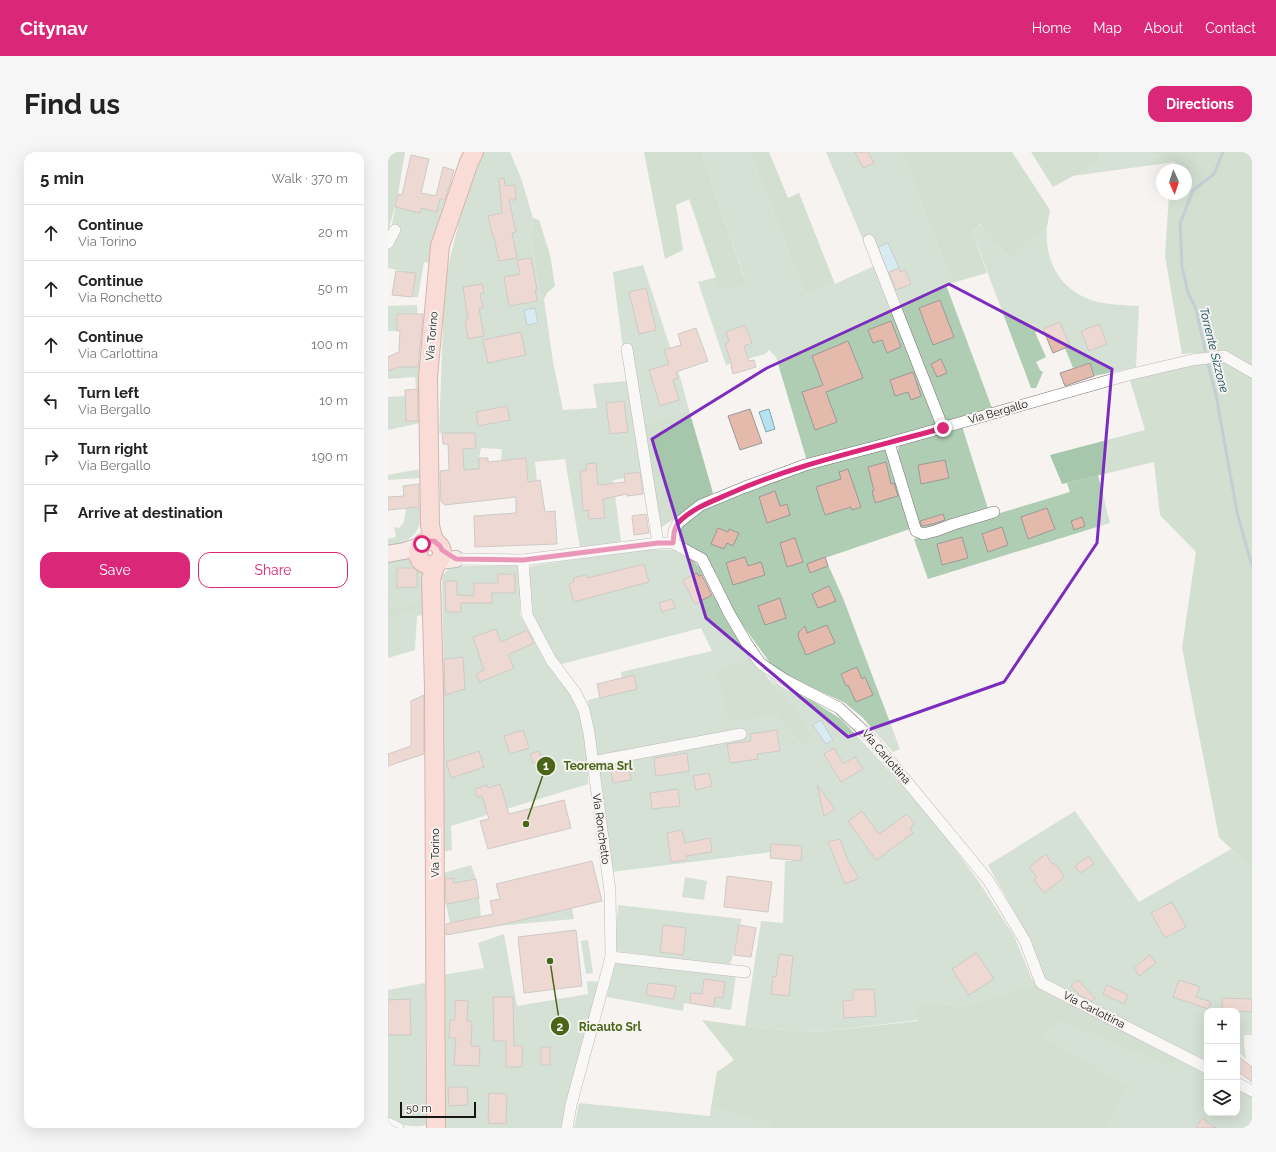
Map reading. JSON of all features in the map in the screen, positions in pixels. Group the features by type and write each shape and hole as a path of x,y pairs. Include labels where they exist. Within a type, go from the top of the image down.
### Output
{"main road":[{"name":"Via Torino","path":"436,1128 434,696 430,553 428,376 440,246 469,162 474,152"}],"street":[{"path":"388,243 395,230"},
{"path":"869,240 943,428"},
{"path":"627,349 658,543"},
{"name":"Via Bergallo","path":"673,543 674,531 678,523 701,505 805,465 943,428 1128,375 1192,360 1217,356 1228,357 1252,372"},
{"path":"889,443 916,531 923,534 994,512"},
{"name":"Via Carlottina","path":"523,560 658,543 673,543 702,559 728,613 760,663 787,681 839,708 871,738 988,880 1025,941 1041,983 1204,1066"},
{"path":"388,554 430,553 523,560"},
{"name":"Via Ronchetto","path":"523,560 527,615 551,660 575,692 584,710 589,732 610,891 611,957 571,1105 567,1128"},
{"path":"592,762 741,734"},
{"path":"611,957 745,972"},
{"path":"1240,1085 1252,1091"},
{"path":"388,1123 398,1128"}],"highlighted area":[{"path":"949,284 1112,369 1097,543 1004,682 848,737 706,618 652,439 767,368"}],"green space":[{"path":"388,152 405,152 398,194 388,232"},
{"path":"484,152 510,152 521,178 533,218 531,235 539,288 544,299 553,362 563,410 597,408 593,384 627,381 613,272 643,265 681,380 689,410 641,425 643,471 624,474 625,478 613,480 621,541 604,546 580,548 565,459 535,462 537,481 528,482 526,458 501,461 502,449 481,448 479,469 464,470 463,449 476,448 475,433 439,433 443,325 442,292 463,205"},
{"path":"644,152 702,152 746,284 720,290 689,199 676,205 683,250 665,259"},
{"path":"702,152 750,152 805,294 835,284 874,266 826,152 902,153 952,283 946,285 992,408 807,461 776,357 769,350 765,354 726,365 698,282 717,277 720,290 746,283"},
{"path":"750,152 769,152 788,198 799,193 835,284 805,294"},
{"path":"900,152 1012,152 1050,210 1047,227 1010,258 998,246 981,224 972,231 987,273 952,283 902,153"},
{"path":"1031,152 1100,152 1098,162 1053,187"},
{"path":"1100,152 1148,152 1175,162 1072,176 1098,162"},
{"path":"1148,152 1252,152 1252,365 1227,351 1182,354 1165,256 1169,200 1192,200 1192,164 1174,164 1175,162"},
{"path":"440,199 447,201 430,263 424,262 418,297 412,297 416,274 388,268 388,247 395,207 420,213 421,208 437,212"},
{"path":"533,218 539,220 550,255 555,286 547,293 544,299 539,288 531,235"},
{"path":"982,224 998,246 1010,258 1047,227 1047,240 1052,264 1065,284 1074,292 1085,298 1098,302 1139,306 1136,367 1094,376 1090,363 1073,368 1065,348 1060,322 1035,332 1046,357 1036,362 1040,370 1043,372 1036,388 1031,388 972,231"},
{"path":"417,305 417,314 397,314 397,331 388,331 388,306"},
{"path":"1222,361 1252,377 1252,869 1219,837 1182,648 1196,552 1160,515 1154,462 1062,484 1050,455 1145,430 1130,380 1198,364"},
{"path":"399,367 423,367 419,400 419,389 416,389 415,377 388,379 388,371"},
{"path":"405,396 406,421 420,421 420,423 388,430 388,397"},
{"path":"689,410 713,493 660,528 641,425"},
{"path":"962,426 988,509 923,529 920,527 897,453 899,446"},
{"path":"887,448 910,529 825,558 843,598 900,749 893,752 862,717 845,703 784,674 770,663 737,617 716,573 704,558 680,538 678,534 680,527 701,508 746,490 817,467"},
{"path":"420,469 420,478 388,480 388,475"},
{"path":"1098,475 1110,523 928,579 914,539 1070,492 1067,483"},
{"path":"424,507 420,524 414,534 404,542 388,547 388,539 396,537 394,527 399,528 404,522 406,508"},
{"path":"649,549 685,552 705,573 699,576 695,603 715,594 724,617 749,656 744,661 775,715 804,747 804,722 767,675 780,686 814,702 841,719 931,817 979,882 1014,936 1032,979 1037,984 962,1006 918,1001 919,1020 816,1032 745,1026 761,921 783,923 785,861 801,861 802,846 772,844 771,852 611,872 588,706 588,700 637,689 622,678 621,672 712,651 701,628 562,664 551,654 533,617 529,573 531,566"},
{"path":"410,557 419,563 422,570 422,615 417,616 415,650 388,658 388,622 391,621 390,619 418,610 418,602 391,609 393,594 388,594 388,559"},
{"path":"451,566 520,566 520,615 545,662 573,697 580,714 588,764 588,784 451,826 452,850 442,852 444,690 442,576"},
{"path":"388,594 393,594 391,609 418,602 418,610 390,619 391,621 388,622"},
{"path":"749,656 792,705 806,725 808,732 805,748 775,715 730,722 716,672 744,661"},
{"path":"1075,811 1139,902 1231,849 1252,869 1252,999 1222,998 1222,1008 1204,1008 1204,1063 1046,981 1032,944 988,865"},
{"path":"471,865 476,879 454,883 453,878 442,880 443,873"},
{"path":"685,877 707,881 704,900 682,897"},
{"path":"479,898 481,917 450,923 446,904"},
{"path":"618,905 742,919 730,965 615,951"},
{"path":"572,908 574,919 496,926"},
{"path":"504,934 517,1006 588,994 587,981 600,982 563,1128 443,1128 443,975 484,968 478,943"},
{"path":"588,940 593,973 586,974 581,941"},
{"path":"615,960 736,976 731,1010 684,1003 683,1011 607,997"},
{"path":"425,983 426,1125 411,1126 388,1119 388,990"},
{"path":"1037,984 1179,1058 1171,1067 1060,1022 1041,1035 1126,1086 1106,1128 770,1128 771,1124 711,1107 717,1072 734,1060 702,1020 759,1028 816,1032 918,1021 918,1001 962,1006"},
{"path":"1240,1011 1252,1012 1252,1035 1244,1035 1246,1059 1240,1054"},
{"path":"1060,1022 1171,1067 1179,1058 1204,1070 1204,1116 1240,1116 1240,1088 1252,1094 1252,1128 1106,1128 1125,1086 1041,1035"},
{"path":"579,1103 710,1116 711,1107 771,1124 770,1128 574,1128"}],"water":[{"path":"888,243 899,268 888,273 878,247"},
{"path":"535,308 538,323 527,325 524,310"},
{"path":"769,409 775,429 766,432 759,412"},
{"path":"821,720 833,740 826,744 813,725"}],"building":[{"path":"855,152 868,152 874,163 863,168"},
{"path":"411,155 429,159 421,193 436,196 443,167 454,170 445,200 440,199 437,212 421,208 420,213 395,207 398,194 402,195"},
{"path":"504,178 505,186 515,185 516,200 509,200 516,232 512,233 517,258 499,261 488,216 502,213 499,179"},
{"path":"531,258 537,290 535,290 537,301 509,306 504,277 520,274 517,260"},
{"path":"899,268 900,272 905,270 911,284 896,290 889,272"},
{"path":"396,271 416,273 412,297 392,295"},
{"path":"482,284 484,293 480,294 483,308 479,308 484,336 468,339 465,320 468,320 463,287"},
{"path":"646,288 656,330 639,334 629,292"},
{"path":"940,300 954,337 933,345 919,308"},
{"path":"397,314 423,314 418,367 399,367 388,371 388,357 399,352 400,331 397,331"},
{"path":"891,321 901,347 887,353 882,340 873,343 868,330"},
{"path":"1060,322 1070,346 1053,353 1043,329"},
{"path":"1099,324 1107,344 1089,351 1081,331"},
{"path":"745,325 752,343 744,346 749,361 754,360 756,367 733,374 732,365 725,344 729,342 726,332"},
{"path":"696,328 708,361 676,372 678,378 673,380 679,400 660,406 649,370 669,364 664,350 681,345 678,334"},
{"path":"521,332 526,355 488,363 483,340"},
{"path":"848,341 863,378 826,392 837,422 815,430 802,392 823,385 812,356"},
{"path":"941,359 947,373 937,377 931,364"},
{"path":"1090,363 1094,376 1065,386 1060,373"},
{"path":"913,372 921,396 911,400 908,392 895,396 890,380"},
{"path":"418,389 418,421 406,421 405,390"},
{"path":"624,401 628,432 610,434 606,403"},
{"path":"507,406 510,420 478,426 476,412"},
{"path":"750,409 762,443 740,450 728,416"},
{"path":"442,433 475,433 476,448 463,449 464,470 479,469 479,458 488,458 488,462 526,458 528,482 540,480 545,512 555,511 557,544 475,547 474,516 516,513 516,497 445,505 441,502 440,471 449,470 448,444 443,444"},
{"path":"945,460 949,478 921,484 918,465"},
{"path":"886,462 891,484 894,483 898,496 875,503 872,491 874,491 868,467"},
{"path":"596,463 598,485 625,482 624,474 640,472 643,494 627,496 627,494 603,499 605,518 589,519 588,510 583,511 580,471 587,470 586,464"},
{"path":"848,469 861,507 852,510 851,507 825,515 816,487 841,479 839,472"},
{"path":"419,484 419,507 388,510 388,497 404,496 403,486"},
{"path":"775,491 780,506 787,504 790,515 767,523 759,497"},
{"path":"1047,508 1055,529 1028,539 1021,517"},
{"path":"646,514 649,533 634,535 632,516"},
{"path":"943,514 945,520 922,526 920,521"},
{"path":"1082,517 1085,526 1074,530 1071,521"},
{"path":"1002,527 1008,545 988,552 982,534"},
{"path":"718,528 728,532 729,529 739,533 733,546 727,543 724,549 711,544"},
{"path":"962,537 968,558 942,565 937,544"},
{"path":"795,538 803,562 787,567 780,543"},
{"path":"745,557 748,566 761,562 765,575 733,585 726,563"},
{"path":"825,557 828,566 810,573 807,564"},
{"path":"644,564 649,582 574,602 569,584 574,582 573,578 586,575 587,578"},
{"path":"397,568 417,568 417,587 397,588"},
{"path":"697,573 699,576 702,575 712,595 695,604 683,580"},
{"path":"498,574 515,574 515,593 492,593 492,603 461,603 461,612 446,612 445,581 457,581 457,595 474,596 474,583 498,583"},
{"path":"829,586 836,601 818,608 812,594"},
{"path":"780,598 786,618 765,625 758,606"},
{"path":"672,599 675,608 662,612 659,603"},
{"path":"827,625 835,643 806,655 798,636 799,632 805,626 807,633"},
{"path":"496,629 501,642 527,630 534,643 508,655 514,668 480,682 476,674 484,670 473,637"},
{"path":"463,657 465,689 445,695 444,659"},
{"path":"857,667 862,679 865,677 873,695 856,702 848,685 846,686 841,674"},
{"path":"634,675 637,689 600,698 597,684"},
{"path":"424,695 424,754 388,766 388,754 411,746 411,701"},
{"path":"523,730 529,748 510,754 504,736"},
{"path":"777,730 780,751 757,754 758,759 730,763 727,744 751,741 750,734"},
{"path":"834,748 843,764 855,757 863,769 841,782 824,754"},
{"path":"479,751 484,767 451,778 446,762"},
{"path":"539,751 542,761 533,763 530,754"},
{"path":"687,753 689,771 656,776 654,758"},
{"path":"628,762 631,780 613,783 610,766"},
{"path":"709,773 712,786 696,790 693,776"},
{"path":"500,784 509,814 564,800 571,828 488,849 480,821 489,819 482,796 477,797 475,789 487,785 488,788"},
{"path":"817,785 835,809 824,816"},
{"path":"678,789 680,806 652,809 650,793"},
{"path":"862,811 879,834 907,814 915,824 910,828 913,833 876,860 848,821"},
{"path":"682,830 685,843 710,838 712,852 686,856 687,860 671,862 667,833"},
{"path":"840,839 848,861 859,878 845,884 828,842"},
{"path":"771,844 802,846 801,861 770,858"},
{"path":"1046,854 1052,864 1054,863 1063,874 1063,878 1044,893 1034,880 1037,877 1029,867"},
{"path":"1089,856 1094,864 1080,873 1075,866"},
{"path":"592,861 602,901 496,926 446,935 446,924 493,914 490,901 500,899 496,884"},
{"path":"727,876 772,882 768,912 724,907"},
{"path":"453,878 454,883 476,879 479,898 446,904 445,879"},
{"path":"1172,902 1186,927 1165,938 1151,913"},
{"path":"663,925 686,928 683,955 660,952"},
{"path":"739,925 756,928 751,957 734,955"},
{"path":"576,930 582,986 524,993 518,937"},
{"path":"976,953 994,979 969,995 952,969"},
{"path":"779,954 793,956 789,996 771,994 773,976 776,977"},
{"path":"1150,955 1156,963 1139,976 1134,968"},
{"path":"704,979 725,982 723,998 715,997 714,1007 690,1003 691,993 702,994"},
{"path":"1078,980 1095,998 1092,1001 1080,995 1071,986"},
{"path":"1179,980 1200,987 1196,997 1211,1002 1208,1008 1205,1008 1173,997"},
{"path":"648,983 676,986 674,999 646,995"},
{"path":"1107,985 1128,995 1124,1004 1103,994"},
{"path":"874,989 876,1016 844,1018 843,1001 853,1000 853,990"},
{"path":"493,997 513,997 514,1046 523,1046 522,1067 506,1067 506,1041 494,1041"},
{"path":"1222,998 1252,999 1252,1012 1240,1012 1240,1008 1222,1008"},
{"path":"410,999 411,1035 388,1035 388,1000"},
{"path":"455,1000 468,1001 467,1021 472,1022 471,1046 480,1046 479,1066 454,1065 456,1038 449,1038 450,1020 455,1020"},
{"path":"541,1047 550,1047 550,1065 541,1065"},
{"path":"1240,1057 1252,1067 1252,1082 1240,1073"},
{"path":"448,1087 467,1087 468,1105 449,1106"},
{"path":"489,1093 507,1094 506,1124 488,1123"},
{"path":"1202,1118 1216,1128 1196,1128"}],"waterway":[{"name":"Torrente Sizzone","path":"1206,355 1196,309 1188,293 1182,266 1180,224 1193,190 1214,174 1223,152"},
{"name":"Torrente Sizzone","path":"1207,361 1216,395 1237,512 1252,566"}],"place":[{"name":"Teorema Srl","path":"526,824"},
{"name":"Ricauto Srl","path":"550,961"}],"route":[{"path":"422,544 428,541 434,541 442,550 456,559 523,560 658,543 673,543 674,531 678,523 701,505 805,465 943,428"}]}
